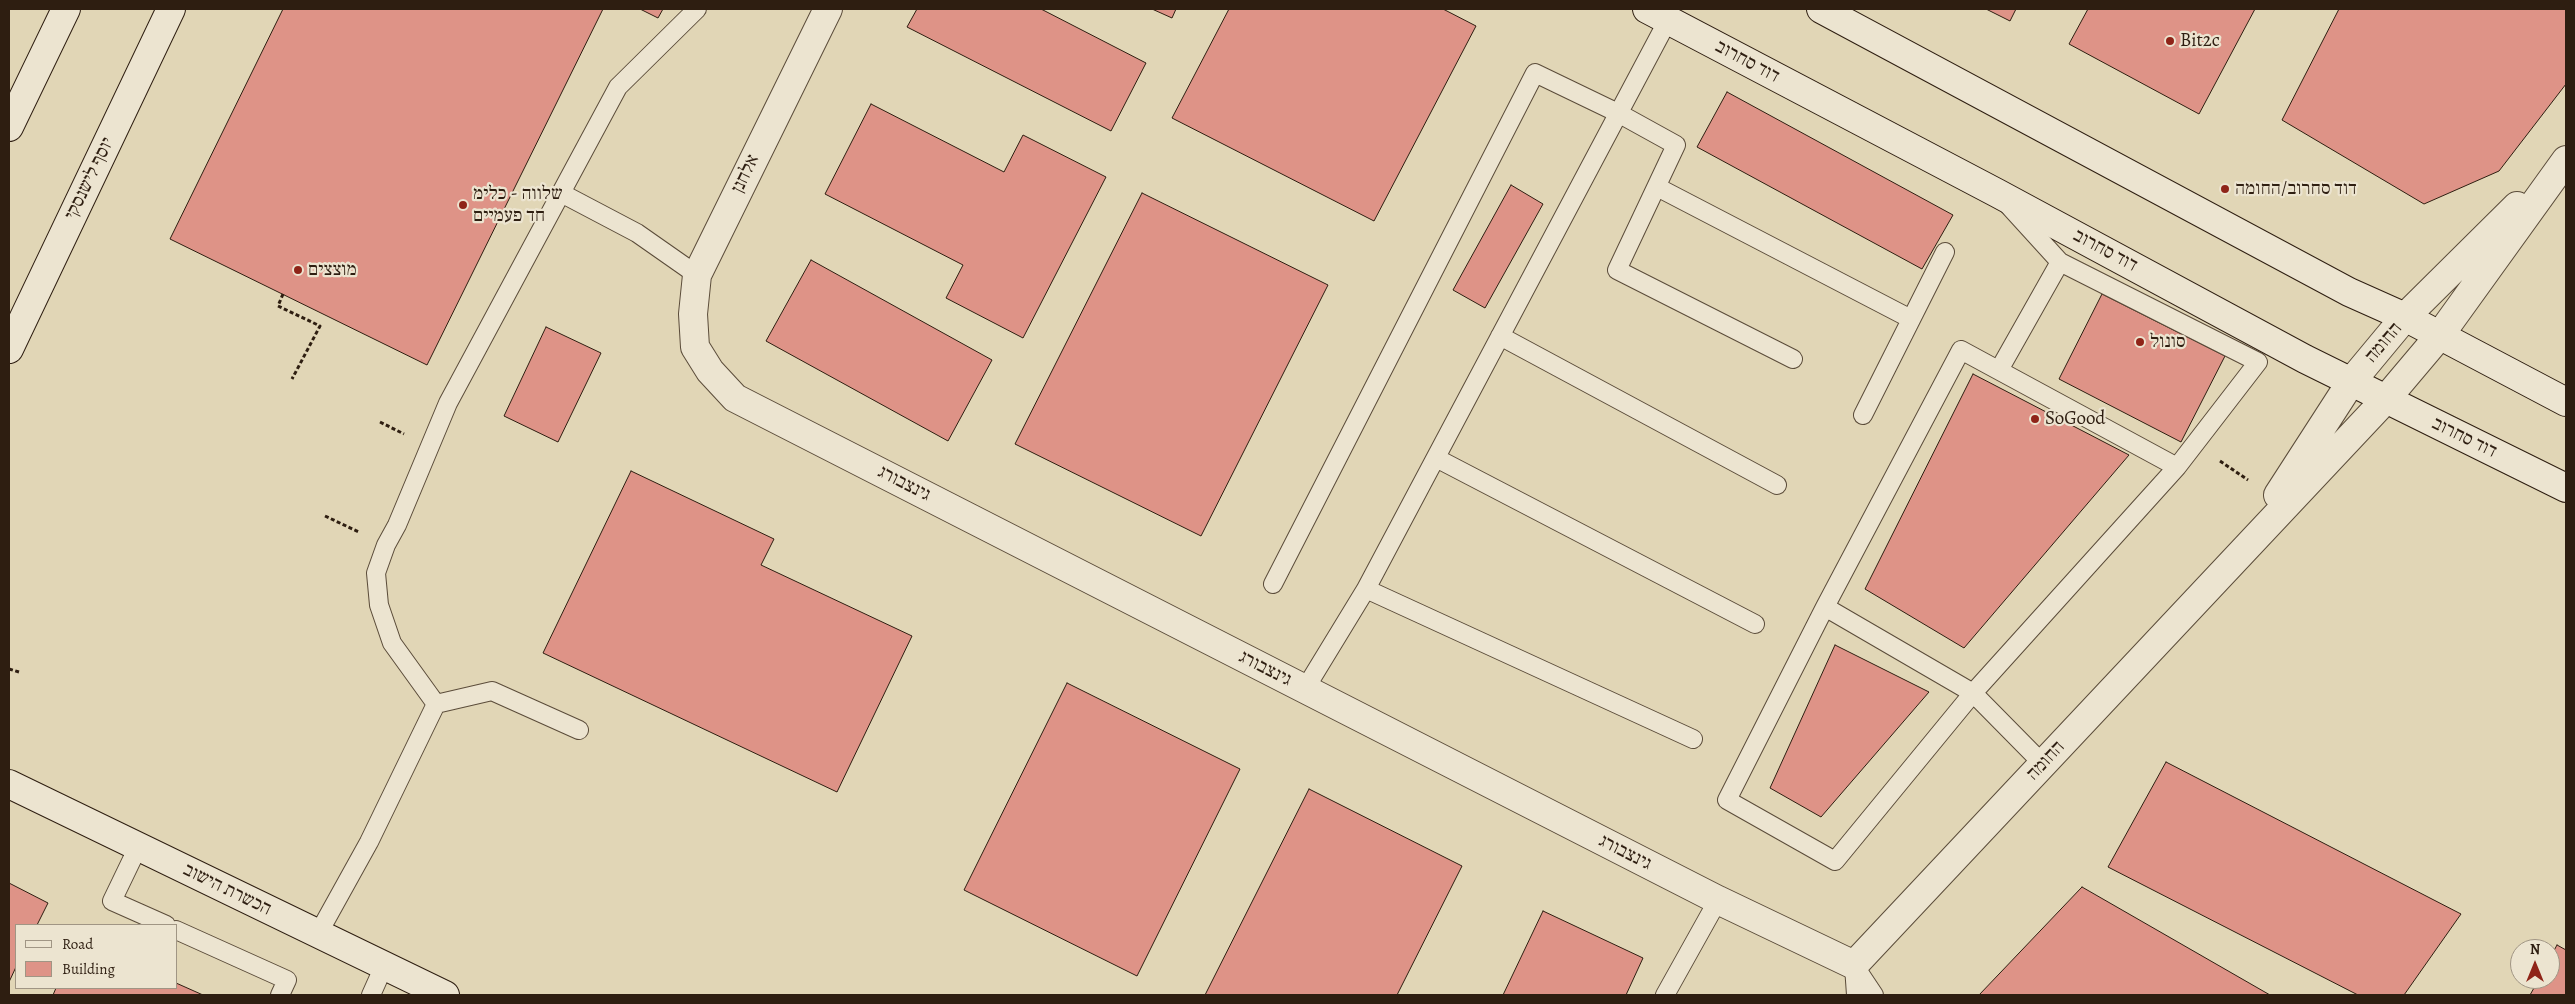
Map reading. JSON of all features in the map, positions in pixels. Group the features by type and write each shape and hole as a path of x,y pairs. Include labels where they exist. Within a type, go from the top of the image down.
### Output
{"street":[{"path":"9,128 66,9"},
{"name":"יוסף לישנסקי","path":"9,349 171,9"},
{"name":"אלחנן","path":"695,347 693,314 697,275 828,9"},
{"path":"1821,9 2349,292 2405,317 2566,402"},
{"name":"דוד סחרוב","path":"1657,14 1997,193 2305,360 2566,488"},
{"name":"החומה","path":"2237,557 2351,382 2405,317 2566,159"},
{"name":"החומה","path":"1854,965 2386,399 2440,335 2566,159"},
{"name":"גינצבורג","path":"695,347 710,371 735,398 1718,900 1854,965"},
{"name":"הכשרת הישוב","path":"9,784 445,995"}],"lane":[{"path":"436,704 392,643 379,604 376,573 386,545 397,525 448,403 618,88 697,9"},
{"path":"1305,689 1366,589 1618,113 1657,14"},
{"path":"1273,584 1535,73 1618,113 1676,145 1617,270 1793,359"},
{"path":"1656,187 1911,319"},
{"path":"561,193 637,233 697,275"},
{"path":"1997,193 2060,262 2258,362 2177,467 1974,693 1835,862 1726,800 1824,607 1961,350 2177,467"},
{"path":"1863,415 1945,252"},
{"path":"1999,370 2060,262"},
{"path":"1500,336 1778,485"},
{"path":"1436,458 1754,624"},
{"path":"1366,589 1693,739"},
{"path":"1824,607 1974,693 2044,764"},
{"path":"436,704 492,691 579,730"},
{"path":"318,934 369,842 436,704"},
{"path":"138,847 112,901 164,924"},
{"path":"1665,995 1718,900"},
{"path":"178,931 287,980 280,995"},
{"path":"1854,965 1856,995"},
{"path":"1854,965 1874,995"},
{"path":"370,995 384,966"}],"path":[{"path":"283,294 278,306 320,326 292,379"},
{"path":"2194,445 2276,498"},
{"path":"326,516 386,545"},
{"path":"9,669 19,672"}],"building":[{"path":"283,9 603,9 427,365 170,239"},
{"path":"640,9 663,9 658,18"},
{"path":"917,9 1041,9 1146,63 1111,131 907,27"},
{"path":"1152,9 1176,9 1172,18"},
{"path":"1229,9 1443,9 1476,26 1374,221 1172,118"},
{"path":"1986,9 2016,9 2010,21"},
{"path":"2088,9 2255,9 2199,114 2069,44"},
{"path":"2339,9 2566,9 2566,84 2499,171 2424,204 2282,120"},
{"path":"1727,92 1953,215 1922,269 1697,147"},
{"path":"871,104 1004,172 1023,135 1106,177 1023,338 946,298 963,265 825,194"},
{"path":"1511,185 1543,204 1485,308 1453,290"},
{"path":"1142,193 1328,285 1201,536 1015,444"},
{"path":"811,260 992,360 948,441 766,341"},
{"path":"2102,294 2225,356 2181,442 2059,379"},
{"path":"546,327 601,353 558,442 504,416"},
{"path":"1973,374 2129,455 1964,648 1865,589"},
{"path":"631,471 774,539 761,565 912,636 837,792 543,653"},
{"path":"1835,645 1929,692 1821,817 1770,788"},
{"path":"1067,683 1240,769 1137,976 964,890"},
{"path":"2166,762 2461,914 2404,995 2358,995 2108,867"},
{"path":"1309,789 1462,866 1397,995 1205,995"},
{"path":"9,883 48,903 38,924 15,924 15,969 9,982"},
{"path":"2082,887 2270,995 1979,995"},
{"path":"1543,911 1643,958 1626,995 1503,995"},
{"path":"2560,947 2566,950 2566,995 2530,995 2533,989 2560,989"},
{"path":"178,984 203,995 53,995 56,989 178,989"}],"place":[{"name":"Bit2c","path":"2170,41"},
{"name":"דוד סחרוב/החומה","path":"2225,189"},
{"name":"שלווה - כלימ חד פעמיים","path":"463,205"},
{"name":"מוצצים","path":"298,270"},
{"name":"סונול","path":"2140,342"},
{"name":"SoGood","path":"2035,419"}]}
